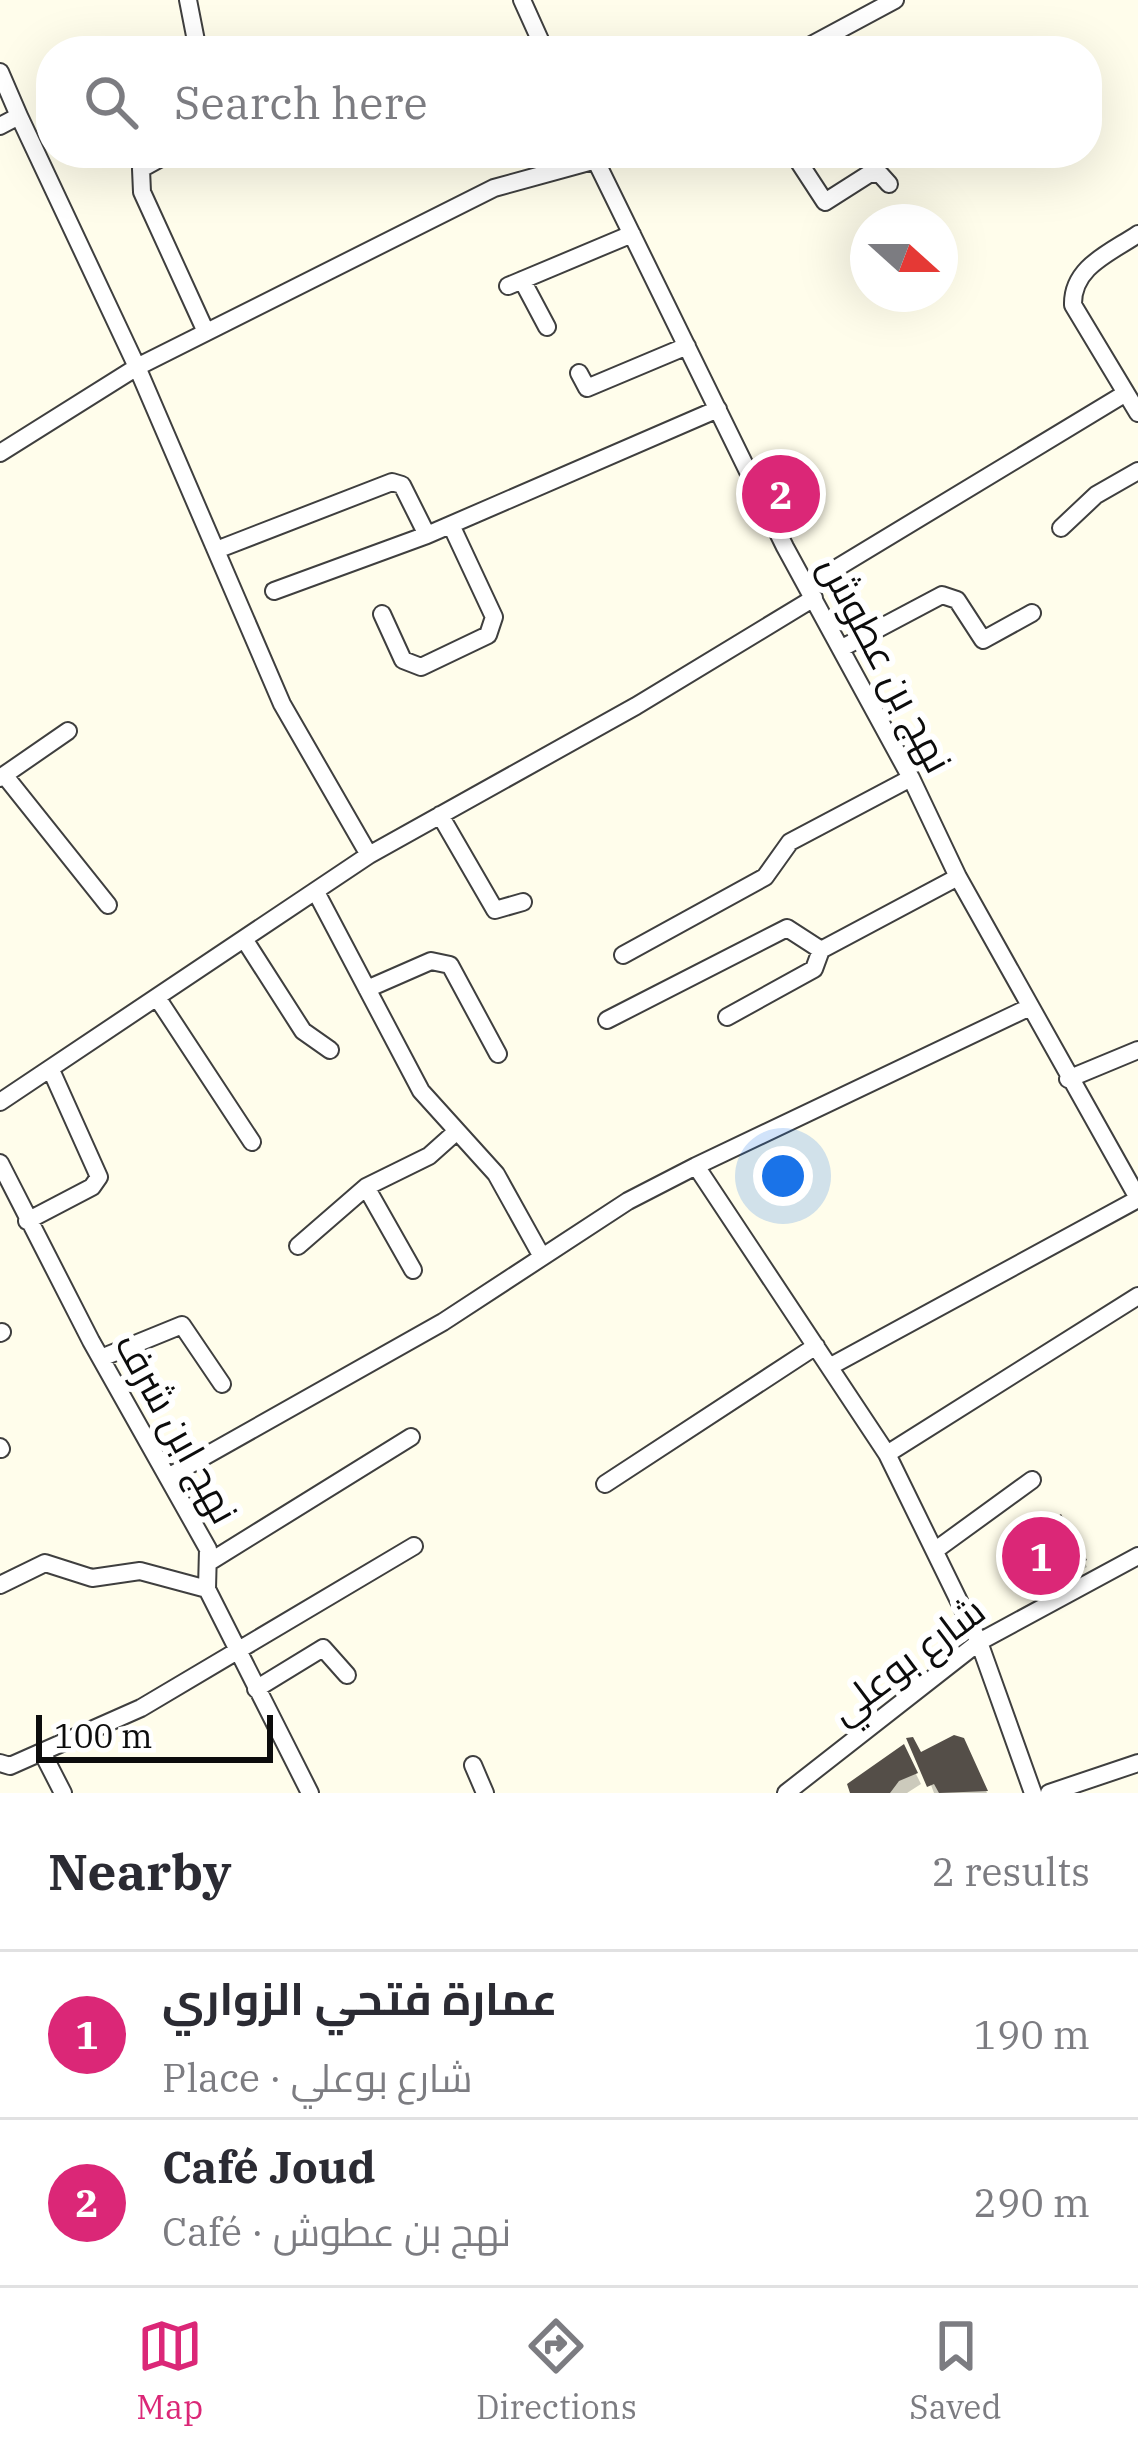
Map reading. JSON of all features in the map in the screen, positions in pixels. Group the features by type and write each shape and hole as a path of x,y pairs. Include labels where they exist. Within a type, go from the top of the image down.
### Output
{"street":[{"path":"188,0 196,36"},
{"path":"828,36 895,0"},
{"path":"526,1 539,36"},
{"path":"0,73 36,152"},
{"path":"0,127 19,116"},
{"path":"43,168 219,549 282,704 369,855"},
{"path":"143,168 142,192 206,332"},
{"path":"0,453 137,367 494,188 556,168"},
{"name":"نهج بن عطوش","path":"600,168 958,878 1138,1198"},
{"path":"803,168 825,202 869,174 880,174 889,184"},
{"path":"547,327 515,283 632,233"},
{"path":"1138,234 1077,276 1072,289 1072,305 1138,413"},
{"path":"579,373 586,388 687,346"},
{"path":"0,1102 246,942 369,855 810,592 1126,393"},
{"path":"274,591 427,536 718,410"},
{"path":"1061,528 1096,495 1138,471"},
{"path":"219,549 392,482 403,485 427,536"},
{"path":"382,614 404,660 421,667 488,635 494,617 451,525"},
{"path":"842,648 941,595 957,600 982,640 1032,614"},
{"path":"68,731 2,777 108,905"},
{"path":"623,955 765,877 790,842 911,778"},
{"path":"440,815 495,910 523,902"},
{"path":"727,1017 814,968 821,950 958,878"},
{"path":"316,892 421,1091 496,1174 541,1255"},
{"path":"608,1021 787,928 821,950"},
{"path":"246,942 303,1031 330,1050"},
{"path":"367,989 431,961 450,964 498,1054"},
{"path":"158,999 252,1142"},
{"path":"168,1477 442,1322 541,1255 696,1166 1030,1007"},
{"path":"1068,1079 1138,1050"},
{"path":"27,1221 92,1187 99,1177 51,1070"},
{"path":"298,1246 366,1187 429,1156 457,1131"},
{"name":"نهج ابن شرف","path":"0,1163 212,1561 207,1589 310,1793"},
{"path":"696,1166 887,1454 979,1642 1033,1793"},
{"path":"366,1187 413,1270"},
{"path":"831,1366 1138,1198"},
{"path":"887,1454 1138,1296"},
{"path":"101,1358 182,1324 222,1384"},
{"path":"605,1484 816,1346"},
{"path":"212,1561 411,1438"},
{"path":"937,1549 1032,1480"},
{"path":"0,1763 10,1766 141,1708 234,1648 414,1546"},
{"name":"شارع بوعلي","path":"786,1793 979,1642 1138,1556"},
{"path":"0,1585 45,1564 92,1578 140,1571 207,1589"},
{"path":"256,1689 323,1648 334,1653 347,1675"},
{"path":"42,1752 62,1793"},
{"path":"1049,1793 1138,1763"},
{"path":"473,1765 485,1793"}],"building":[{"path":"1061,1514 1087,1560 1043,1586 1018,1540"},
{"path":"954,1735 964,1738 988,1791 939,1793 934,1784 927,1787 906,1738 913,1737 921,1752"},
{"path":"904,1744 918,1773 899,1781 890,1793 850,1793 847,1784"}],"place":[{"name":"Café Joud","path":"781,494"},
{"name":"عمارة فتحي الزواري","path":"1041,1556"}]}
